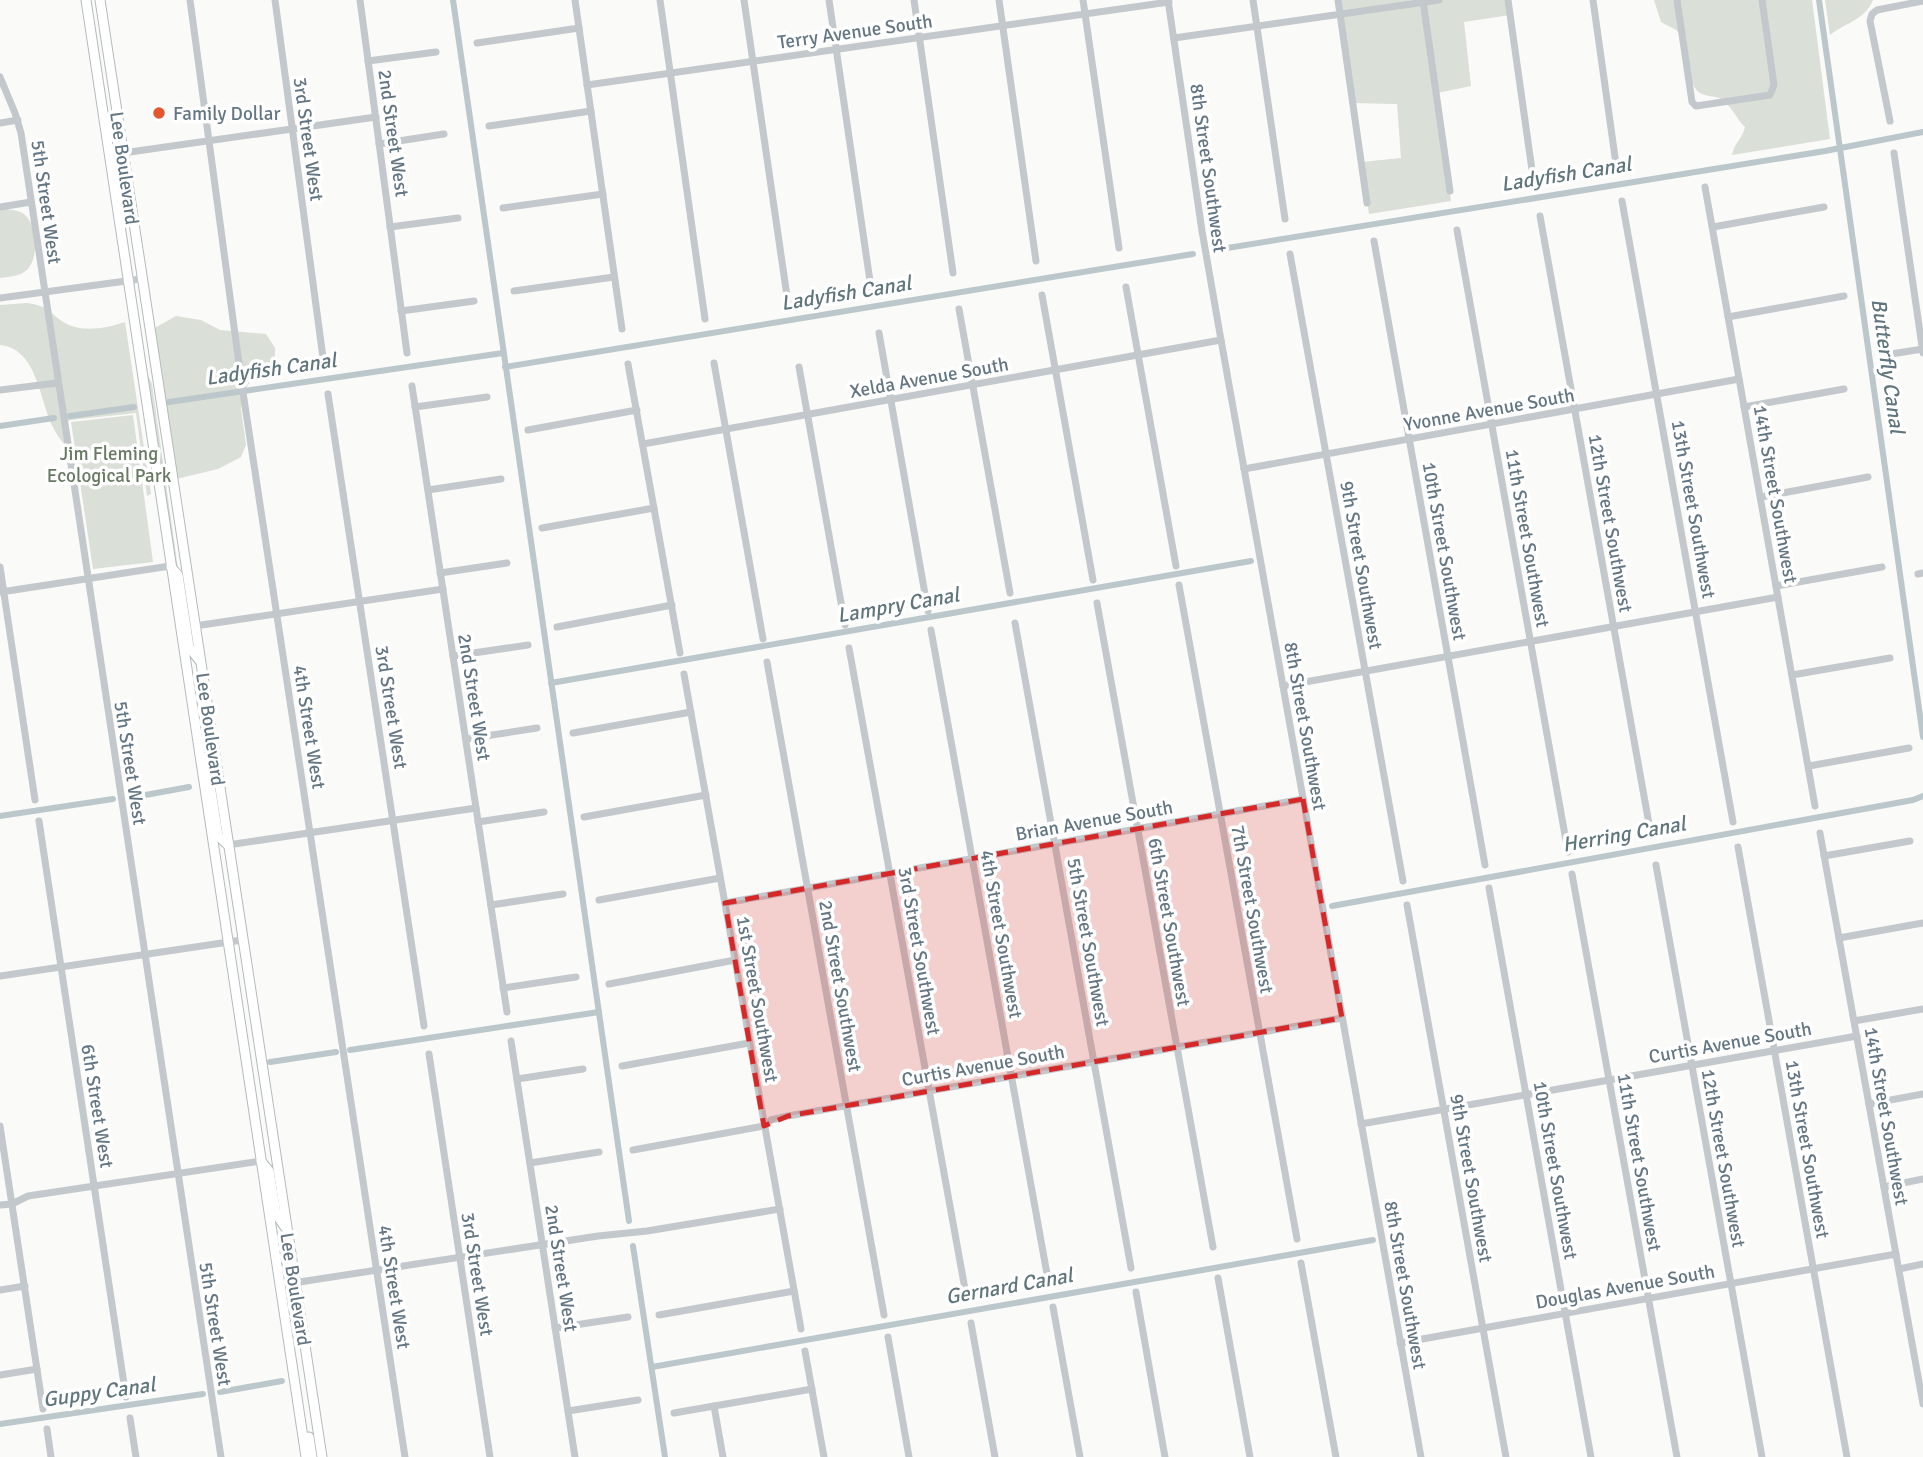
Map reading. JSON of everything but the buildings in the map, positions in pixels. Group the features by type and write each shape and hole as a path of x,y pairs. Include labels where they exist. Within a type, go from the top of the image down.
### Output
{"main road":[{"name":"Lee Boulevard","path":"86,0 306,1457"},
{"name":"Lee Boulevard","path":"100,0 322,1457"},
{"path":"170,566 178,575 189,647 201,662"},
{"path":"199,754 206,758 218,836 228,845"},
{"path":"261,1161 269,1171 276,1214 286,1228"},
{"path":"299,1410 306,1419 312,1457"}],"street":[{"name":"4th Street West","path":"190,0 242,386 405,1457"},
{"name":"3rd Street West","path":"275,0 324,365"},
{"name":"2nd Street West","path":"360,0 407,353"},
{"path":"575,0 622,329"},
{"path":"660,0 705,319"},
{"path":"744,0 788,303"},
{"path":"829,0 871,288"},
{"path":"914,0 953,273"},
{"path":"999,0 1036,261"},
{"path":"1083,0 1119,248"},
{"path":"1253,0 1285,219"},
{"path":"1338,0 1367,203"},
{"path":"1174,38 1439,0"},
{"path":"1507,0 1533,177"},
{"path":"1592,0 1616,164"},
{"path":"1677,0 1692,102 1696,106 1770,95 1774,85 1762,0"},
{"name":"Terry Avenue South","path":"587,85 1169,1"},
{"name":"8th Street Southwest","path":"1169,1 1202,231 1418,1457"},
{"path":"1423,1 1450,191"},
{"path":"1890,121 1871,28 1871,16 1877,10 1923,1"},
{"path":"477,43 579,28"},
{"path":"368,61 436,52"},
{"name":"5th Street West","path":"0,77 18,120 221,1457"},
{"path":"489,126 591,111"},
{"path":"109,155 376,117"},
{"path":"0,123 18,120"},
{"path":"379,144 444,135"},
{"path":"1891,354 1923,350 1894,153"},
{"name":"14th Street Southwest","path":"1705,187 1815,806"},
{"path":"503,208 603,194"},
{"name":"13th Street Southwest","path":"1622,201 1734,822"},
{"path":"0,207 31,202"},
{"path":"1713,227 1824,207"},
{"name":"12th Street Southwest","path":"1540,216 1651,835"},
{"path":"390,226 458,218"},
{"name":"11th Street Southwest","path":"1457,230 1568,852"},
{"name":"10th Street Southwest","path":"1374,241 1485,865"},
{"name":"9th Street Southwest","path":"1290,254 1403,881"},
{"path":"514,291 614,276"},
{"path":"0,298 141,279"},
{"path":"1126,287 1176,566"},
{"path":"1042,295 1093,580"},
{"path":"1728,317 1844,296"},
{"path":"401,311 474,301"},
{"path":"959,309 1010,593"},
{"path":"879,334 928,611"},
{"name":"Xelda Avenue South","path":"643,444 1221,340"},
{"path":"713,363 763,639"},
{"path":"628,364 680,653"},
{"path":"800,367 845,625"},
{"name":"Yvonne Avenue South","path":"1244,469 1739,379"},
{"path":"0,390 57,383"},
{"name":"2nd Street West","path":"412,386 507,1012"},
{"path":"1744,407 1844,389"},
{"name":"3rd Street West","path":"328,394 424,1026"},
{"path":"415,407 487,397"},
{"path":"528,430 637,410"},
{"path":"1761,497 1868,477"},
{"path":"428,491 501,479"},
{"path":"542,528 654,508"},
{"path":"440,573 507,563"},
{"path":"2,592 170,566"},
{"path":"0,567 35,800"},
{"path":"1776,586 1882,567"},
{"name":"7th Street Southwest","path":"1179,585 1297,1239"},
{"path":"195,626 443,589"},
{"path":"1283,686 1779,597"},
{"name":"6th Street Southwest","path":"1097,603 1213,1247"},
{"path":"557,626 672,605"},
{"name":"5th Street Southwest","path":"1015,623 1131,1268"},
{"name":"4th Street Southwest","path":"932,630 1049,1284"},
{"path":"453,656 528,645"},
{"name":"3rd Street Southwest","path":"849,648 967,1300"},
{"path":"1792,676 1890,658"},
{"name":"2nd Street Southwest","path":"767,662 884,1315"},
{"name":"1st Street Southwest","path":"684,674 801,1329"},
{"path":"573,733 691,712"},
{"path":"466,739 537,728"},
{"path":"1808,766 1909,748"},
{"path":"584,817 706,796"},
{"name":"Brian Avenue South","path":"725,903 1303,799"},
{"path":"228,845 476,807"},
{"path":"478,822 544,812"},
{"name":"6th Street West","path":"38,821 126,1397"},
{"name":"14th Street Southwest","path":"1820,833 1923,1404"},
{"path":"1824,856 1910,841"},
{"name":"13th Street Southwest","path":"1738,847 1847,1457"},
{"name":"12th Street Southwest","path":"1656,865 1762,1457"},
{"name":"11th Street Southwest","path":"1572,874 1677,1457"},
{"path":"599,900 720,878"},
{"name":"10th Street Southwest","path":"1489,888 1591,1457"},
{"path":"491,905 563,894"},
{"name":"9th Street Southwest","path":"1407,905 1506,1457"},
{"path":"1839,938 1923,923"},
{"path":"0,976 242,940"},
{"path":"609,984 735,960"},
{"path":"503,988 576,978"},
{"path":"1854,1021 1923,1009"},
{"name":"Curtis Avenue South","path":"633,1150 765,1126 771,1120 846,1106 1342,1018"},
{"name":"Curtis Avenue South","path":"1361,1124 1857,1036"},
{"name":"2nd Street West","path":"511,1041 575,1457"},
{"path":"622,1066 750,1043"},
{"name":"3rd Street West","path":"429,1054 490,1457"},
{"path":"517,1079 583,1069"},
{"path":"1869,1104 1923,1094"},
{"path":"0,1126 43,1409"},
{"path":"530,1163 599,1152"},
{"path":"0,1205 12,1204 27,1196 261,1161"},
{"path":"1884,1187 1923,1179"},
{"path":"280,1286 779,1209"},
{"name":"Douglas Avenue South","path":"1400,1343 1896,1254"},
{"path":"1301,1263 1336,1457"},
{"path":"1899,1269 1923,1264"},
{"path":"1218,1278 1250,1457"},
{"path":"0,1290 25,1286"},
{"path":"659,1315 794,1291"},
{"path":"1136,1293 1165,1457"},
{"path":"1053,1307 1080,1457"},
{"path":"555,1328 628,1317"},
{"path":"971,1324 995,1457"},
{"path":"888,1337 909,1457"},
{"path":"1914,1351 1923,1349"},
{"path":"805,1351 824,1457"},
{"path":"0,1375 37,1369"},
{"path":"674,1413 812,1389"},
{"path":"568,1411 638,1400"},
{"path":"714,1406 723,1457"},
{"path":"130,1418 136,1457"},
{"path":"47,1429 51,1457"}],"highlighted area":[{"path":"1303,799 1342,1018 788,1116 764,1126 725,903"}],"green space":[{"path":"1339,0 1509,0 1510,15 1464,22 1471,86 1437,93 1451,201 1369,214 1362,162 1401,158 1397,104 1350,103"},
{"path":"1654,0 1812,0 1830,139 1732,155 1745,127 1723,100 1697,91 1690,74 1684,42 1676,30 1661,22"},
{"path":"1825,0 1873,0 1860,17 1830,35"},
{"path":"0,210 22,213 30,221 35,251 27,270 18,275 0,278"},
{"path":"27,303 45,308 65,323 79,328 103,328 125,322 151,494 147,496 136,413 70,420 68,422 73,453 57,435 30,366 13,349 0,345 0,305"},
{"path":"176,316 201,320 220,330 266,334 275,348 275,360 257,369 244,392 241,409 246,445 241,457 218,469 176,479 153,329"},
{"path":"147,373 152,384 178,569 175,566 145,374"},
{"name":"Jim Fleming Ecological Park","path":"133,415 153,562 93,569 71,422"}],"waterway":[{"path":"453,0 629,1221"},
{"name":"Butterfly Canal","path":"1819,0 1923,737"},
{"name":"Ladyfish Canal","path":"1215,250 1825,151 1923,132"},
{"name":"Ladyfish Canal","path":"505,367 1193,254"},
{"name":"Ladyfish Canal","path":"169,402 503,353"},
{"name":"Ladyfish Canal","path":"70,416 134,407"},
{"name":"Ladyfish Canal","path":"0,426 54,418"},
{"name":"Lampry Canal","path":"551,683 1251,561"},
{"path":"129,798 189,787"},
{"name":"Herring Canal","path":"1332,906 1913,800 1923,796"},
{"path":"0,816 113,799"},
{"path":"350,1050 599,1012"},
{"path":"270,1062 336,1052"},
{"name":"Gernard Canal","path":"652,1367 1373,1240"},
{"path":"633,1246 665,1457"},
{"name":"Guppy Canal","path":"220,1392 282,1381"},
{"name":"Guppy Canal","path":"0,1424 203,1394"}],"place":[{"name":"Family Dollar","path":"159,113"}]}
